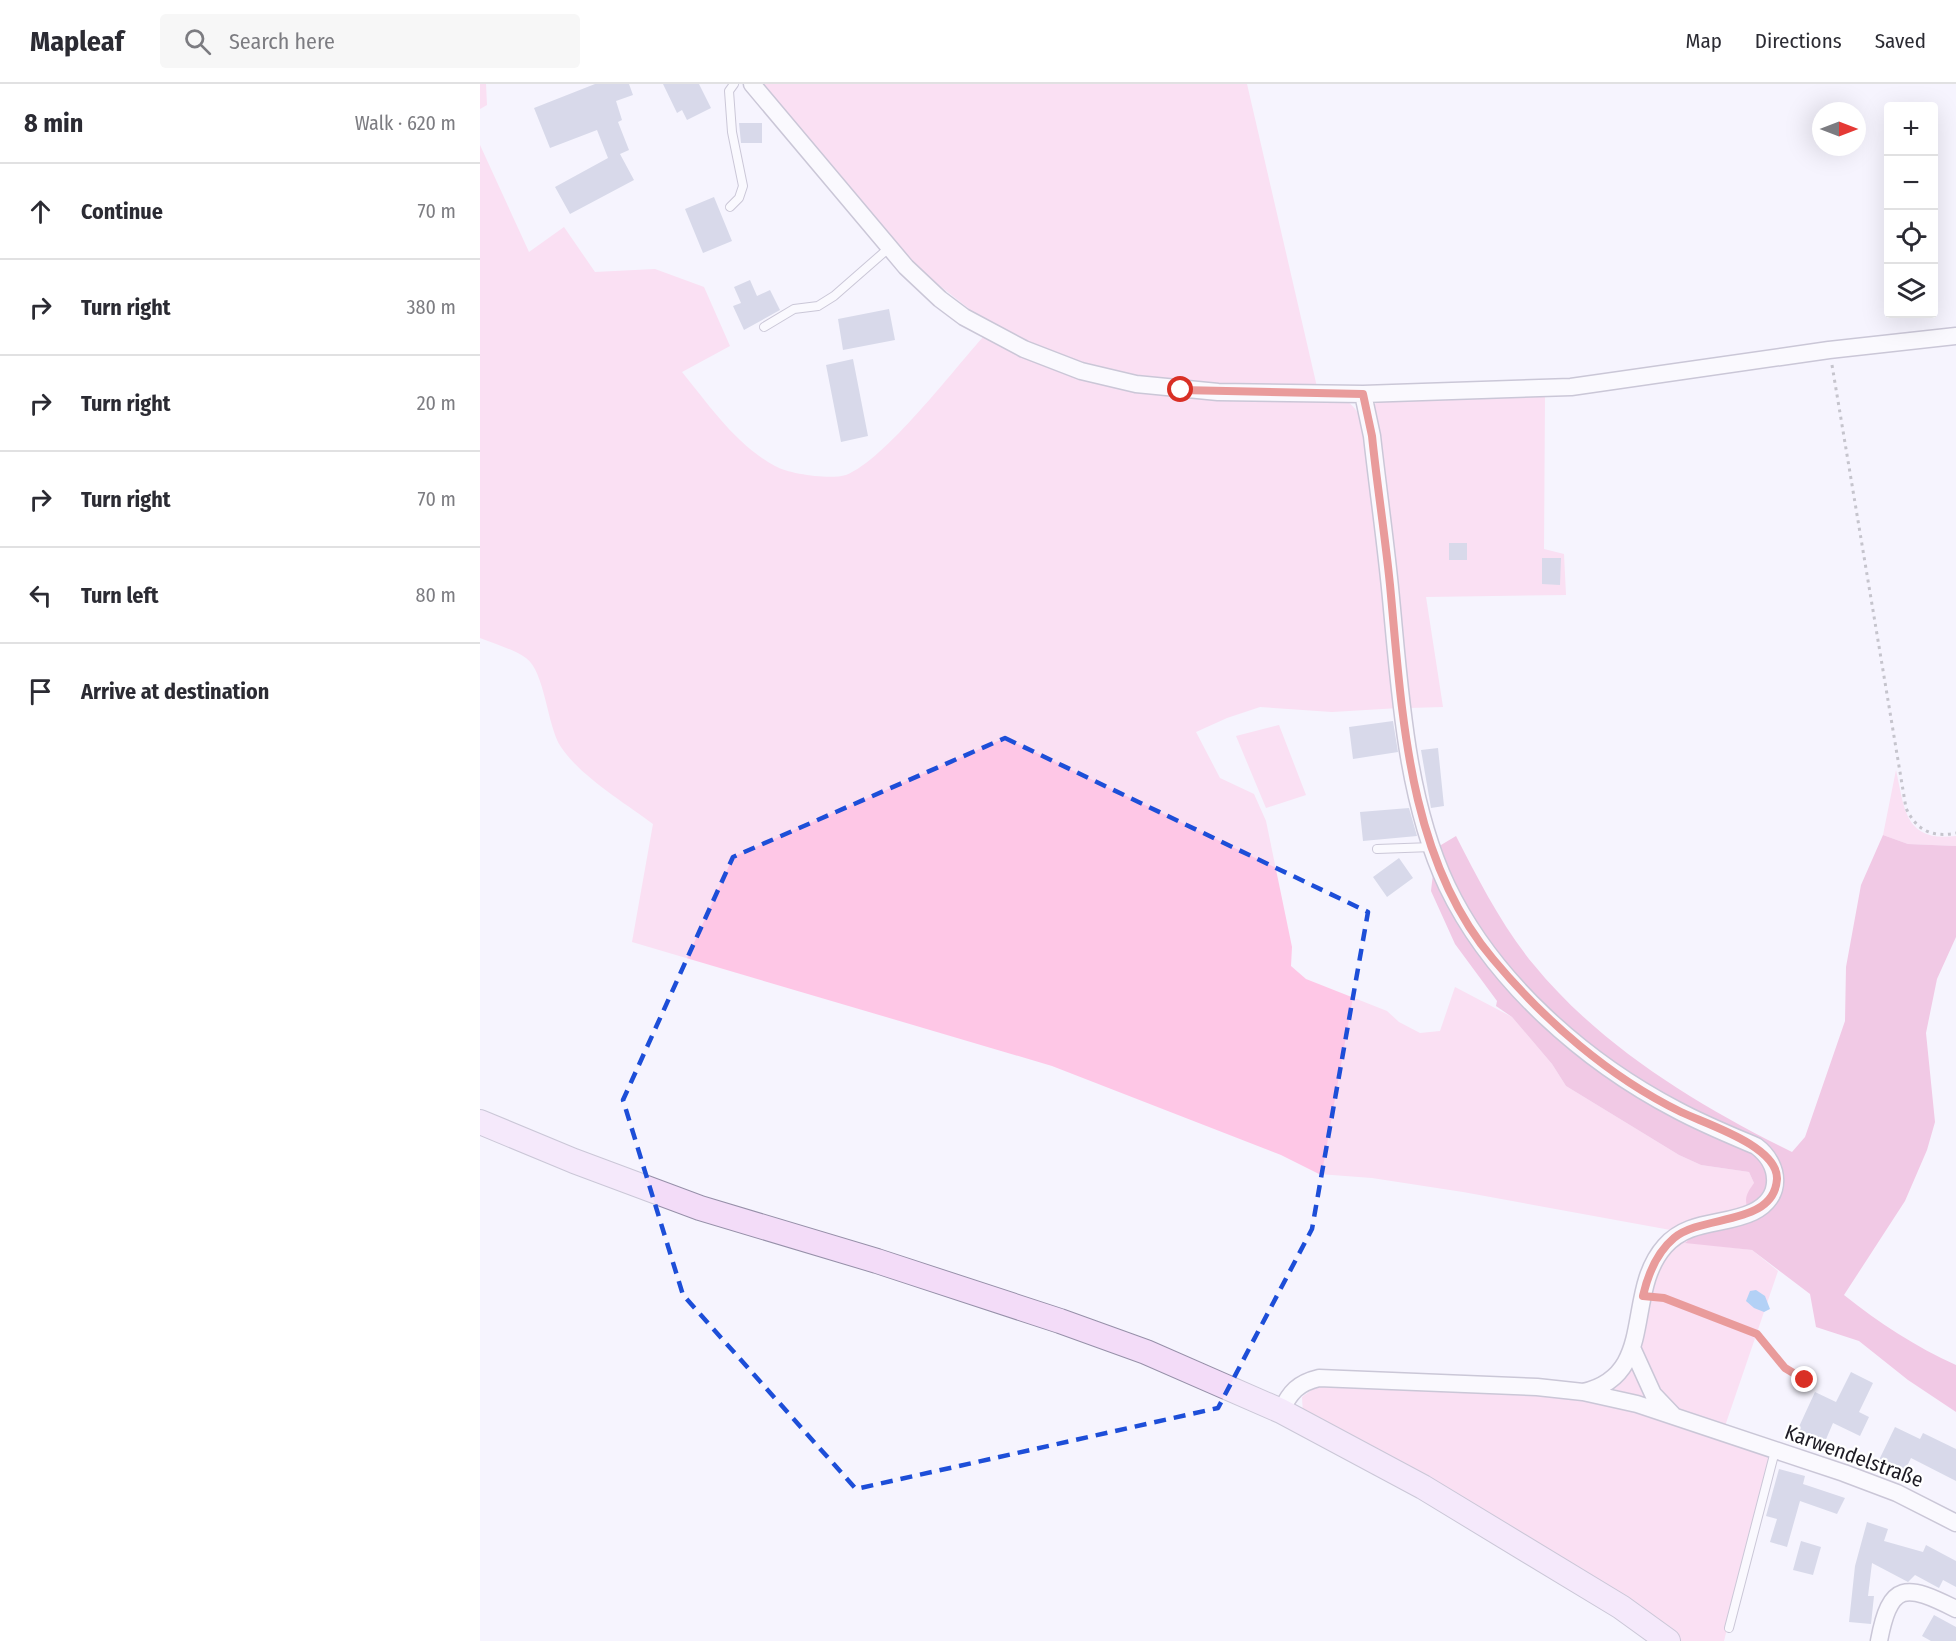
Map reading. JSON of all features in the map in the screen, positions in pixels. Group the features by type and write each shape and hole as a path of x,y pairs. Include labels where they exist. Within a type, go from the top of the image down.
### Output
{"street":[{"path":"752,84 926,287 964,317 1024,349 1081,371 1136,384 1181,390 1363,394 1572,387 1829,350 1956,336"},
{"path":"1363,394 1372,436 1406,736 1433,848 1447,885 1470,929 1492,958 1557,1026 1644,1091 1678,1111 1756,1146 1772,1163 1777,1180 1772,1196 1750,1214 1704,1223 1676,1236 1656,1258 1643,1296 1633,1350 1616,1376 1596,1389 1583,1392"},
{"path":"480,1122 574,1161 700,1208 877,1261 1060,1321 1146,1352 1281,1411 1433,1493 1621,1607 1668,1641"},
{"path":"1633,1350 1653,1394 1676,1417"},
{"name":"Karwendelstraße","path":"1281,1411 1295,1388 1319,1377 1537,1387 1583,1392 1676,1417 1897,1493 1956,1523"},
{"path":"1879,1641 1889,1603 1896,1594 1905,1591 1918,1593 1956,1609"}],"lane":[{"path":"730,207 739,198 743,186 732,132 729,92 734,84"},
{"path":"764,327 794,309 818,306 834,296 890,247"},
{"path":"1377,849 1433,848"},
{"path":"1729,1628 1772,1450"}],"path":[{"path":"1829,350 1906,808 1912,820 1921,828 1940,835 1956,833"},
{"path":"1643,1296 1664,1298 1757,1334 1785,1368 1805,1380"}],"highlighted area":[{"path":"1005,738 1368,912 1312,1229 1218,1408 856,1489 683,1295 623,1100 733,857"}],"shaded area":[{"path":"480,84 486,84 487,105 480,109"},
{"path":"763,84 1247,84 1317,387 1201,386 1148,380 1063,359 987,323 907,260"},
{"path":"480,145 529,252 564,227 595,272 655,269 704,287 730,346 682,372 736,436 761,457 781,469 810,475 839,476 846,475 862,466 899,433 984,336 1073,375 1348,402 1353,406 1364,425 1368,442 1399,708 1332,712 1260,707 1196,732 1220,778 1254,794 1266,821 1292,947 1291,966 1306,979 1387,1011 1399,1022 1420,1033 1440,1031 1455,987 1512,1017 1552,1064 1566,1086 1679,1155 1701,1165 1749,1172 1754,1183 1749,1211 1676,1231 1463,1192 1372,1178 1319,1174 1281,1155 1052,1066 632,942 653,824 591,779 569,758 556,738 538,674 526,658 480,638"},
{"path":"1545,395 1544,549 1564,554 1566,595 1426,597 1443,707 1408,708 1373,408 1378,399"},
{"path":"1279,725 1306,795 1266,808 1236,736"},
{"path":"1896,770 1905,810 1910,821 1926,834 1939,837 1956,836 1956,846 1908,844 1883,835"},
{"path":"1883,835 1908,844 1956,846 1956,937 1937,979 1926,1033 1935,1122 1927,1150 1905,1201 1844,1295 1898,1334 1956,1365 1956,1412 1908,1380 1859,1341 1816,1327 1810,1294 1752,1250 1685,1243 1700,1230 1749,1211 1746,1203 1747,1196 1754,1183 1749,1172 1701,1165 1679,1155 1566,1086 1552,1064 1512,1017 1496,1006 1497,1001 1455,944 1431,891 1436,848 1456,836 1512,935 1534,965 1561,995 1621,1048 1653,1072 1722,1115 1792,1152 1805,1137 1845,1021 1846,967 1861,885"},
{"path":"1700,1230 1686,1242 1752,1250 1778,1271 1725,1426 1675,1408 1655,1387 1640,1358 1639,1332 1650,1283 1668,1250"},
{"path":"1632,1369 1650,1400 1611,1388"},
{"path":"1321,1383 1557,1394 1661,1417 1770,1455 1724,1641 1679,1641 1303,1414 1302,1397"}],"water":[{"path":"1756,1290 1765,1296 1770,1309 1764,1312 1754,1308 1746,1301 1750,1291"}],"building":[{"path":"595,84 629,84 633,95 616,101 622,120 618,122 629,150 620,154 634,180 570,214 555,187 608,158 597,130 550,148 534,108"},
{"path":"663,84 699,84 711,108 687,120 682,110 677,113"},
{"path":"739,123 762,123 762,143 741,143"},
{"path":"714,197 732,241 703,253 685,209"},
{"path":"750,280 757,296 770,290 780,310 744,330 733,306 741,303 734,287"},
{"path":"889,309 895,340 843,350 838,319"},
{"path":"853,359 868,436 841,442 826,365"},
{"path":"1449,543 1467,543 1467,560 1449,560"},
{"path":"1542,558 1561,558 1560,585 1542,584"},
{"path":"1393,721 1398,752 1353,759 1349,727"},
{"path":"1438,748 1444,806 1431,808 1421,750"},
{"path":"1409,808 1417,836 1363,841 1360,812"},
{"path":"1399,858 1413,878 1387,897 1373,877"},
{"path":"1851,1372 1873,1383 1859,1412 1869,1417 1860,1436 1833,1423 1824,1444 1797,1431 1815,1392 1836,1402"},
{"path":"1895,1427 1920,1439 1923,1433 1956,1449 1956,1481 1911,1458 1904,1472 1879,1460"},
{"path":"1779,1469 1805,1476 1803,1484 1845,1498 1837,1514 1800,1501 1787,1547 1770,1542 1777,1519 1766,1516"},
{"path":"1867,1522 1888,1529 1884,1541 1923,1552 1926,1545 1956,1561 1956,1587 1943,1580 1939,1588 1915,1575 1908,1582 1872,1563 1868,1596 1874,1596 1871,1624 1849,1622 1855,1566"},
{"path":"1801,1541 1821,1547 1813,1575 1793,1570"},
{"path":"1934,1615 1956,1627 1956,1641 1931,1641 1922,1636"}],"route":[{"path":"1181,390 1363,394 1372,436 1406,736 1425,821 1447,885 1470,929 1492,958 1557,1026 1644,1091 1678,1111 1756,1146 1772,1163 1777,1180 1772,1196 1765,1204 1750,1214 1704,1223 1676,1236 1656,1258 1643,1296 1664,1298 1757,1334 1785,1368 1805,1380"}]}
